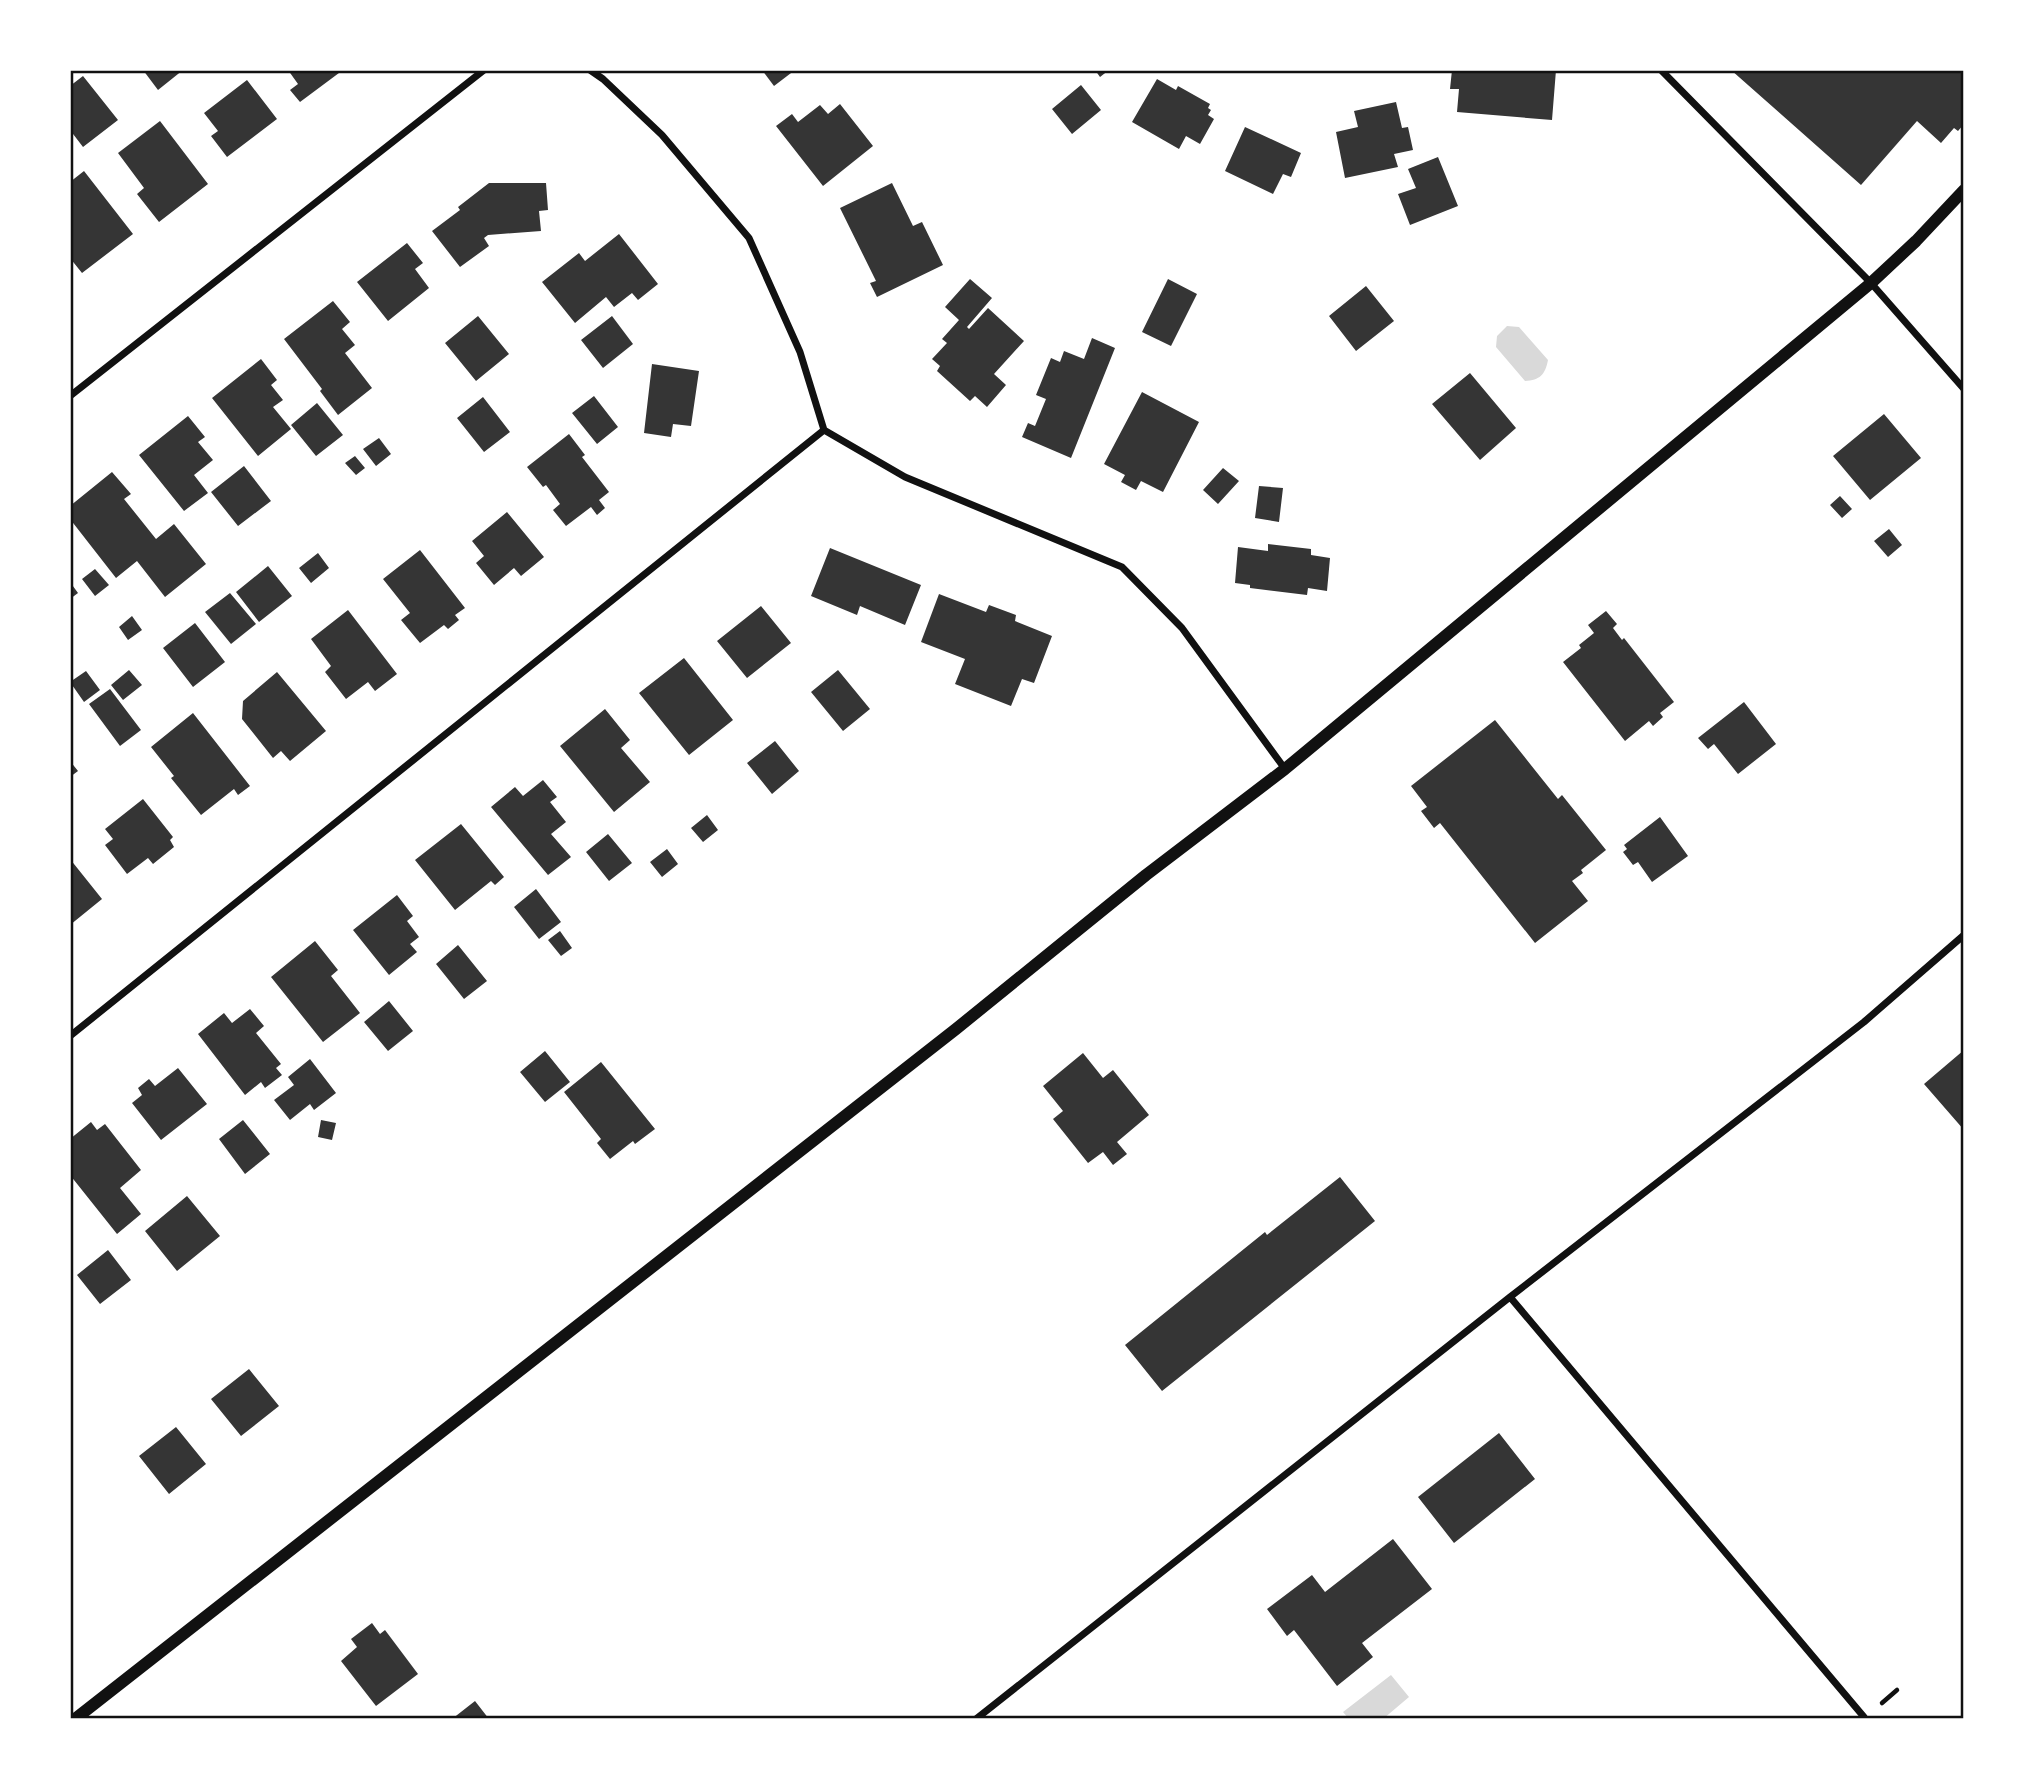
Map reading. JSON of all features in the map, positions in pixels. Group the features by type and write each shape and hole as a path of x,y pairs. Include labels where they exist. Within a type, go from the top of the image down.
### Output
{"street":[{"path":"70,396 484,70"},
{"path":"590,70 662,135 749,238 800,352 824,430 905,477 1122,567 1182,628 1285,769"},
{"path":"1661,70 1871,283 1964,389"},
{"path":"75,1719 945,1038 1146,875 1285,769 1871,283 1916,241 1964,190"},
{"path":"70,1037 824,430"},
{"path":"976,1719 1510,1297 1864,1022 1964,935"},
{"path":"1510,1297 1864,1717"}],"shaded area":[{"path":"1507,326 1519,327 1548,360 1538,378 1525,381 1496,347 1497,336"},
{"path":"1391,1675 1409,1697 1383,1719 1349,1719 1343,1712"}],"building":[{"path":"143,70 183,70 158,90"},
{"path":"288,70 343,70 300,102 290,90 298,84"},
{"path":"762,70 795,70 774,86"},
{"path":"1095,70 1109,70 1100,77"},
{"path":"1452,70 1556,70 1552,120 1457,112 1459,89 1450,89"},
{"path":"1731,70 1959,70 1964,74 1964,124 1958,131 1954,128 1941,143 1917,121 1861,185"},
{"path":"83,76 118,120 83,147 70,130 70,86"},
{"path":"1157,79 1176,90 1178,86 1210,104 1208,115 1214,119 1200,144 1186,136 1179,149 1132,122"},
{"path":"247,80 277,119 227,157 211,136 218,131 204,113"},
{"path":"1081,85 1101,110 1072,134 1052,109"},
{"path":"1396,102 1402,128 1408,127 1413,150 1394,154 1398,167 1345,178 1336,132 1358,127 1354,111"},
{"path":"840,104 873,146 823,186 776,126 792,114 798,122 820,105 828,114"},
{"path":"160,121 208,184 159,222 137,194 144,188 118,153"},
{"path":"1245,127 1301,153 1291,177 1283,174 1273,194 1225,171"},
{"path":"1438,157 1458,206 1410,225 1398,194 1416,188 1408,169"},
{"path":"84,171 133,234 82,273 70,258 70,182"},
{"path":"489,183 546,183 548,210 539,211 541,231 488,235 484,238 489,246 460,267 432,231"},
{"path":"892,183 913,226 922,222 943,265 877,297 870,283 876,281 840,208"},
{"path":"619,234 658,284 638,300 632,293 614,307 606,297 575,323 542,282 579,253 585,261"},
{"path":"407,243 423,263 415,269 429,288 388,321 357,282"},
{"path":"970,279 992,298 967,327 969,329 988,308 1024,341 994,374 1006,385 987,407 975,396 970,401 937,371 940,366 932,359 947,343 942,339 959,320 945,307"},
{"path":"1168,279 1197,294 1171,346 1142,332"},
{"path":"1366,286 1394,321 1356,351 1329,316"},
{"path":"333,301 350,322 342,329 355,345 345,353 372,388 338,415 284,339"},
{"path":"478,316 509,354 476,381 445,343"},
{"path":"612,316 633,344 603,368 581,340"},
{"path":"1092,338 1115,348 1071,458 1022,437 1028,423 1035,426 1046,399 1036,395 1051,358 1060,362 1064,351 1084,359"},
{"path":"261,359 277,380 271,385 283,400 273,407 291,429 258,456 212,398"},
{"path":"652,364 699,371 691,426 673,424 671,437 644,433"},
{"path":"1470,373 1516,428 1480,460 1432,404"},
{"path":"1142,392 1199,422 1163,492 1141,481 1136,490 1121,482 1125,475 1104,464"},
{"path":"594,396 618,427 597,444 572,413"},
{"path":"483,397 510,432 484,452 457,418"},
{"path":"317,403 343,435 316,456 291,425"},
{"path":"1884,414 1921,458 1870,500 1833,456"},
{"path":"188,416 205,437 198,442 213,460 194,475 208,493 184,511 139,455"},
{"path":"569,434 585,455 582,457 609,492 599,500 605,508 597,515 591,507 566,526 553,510 560,504 546,485 543,487 527,467"},
{"path":"379,438 391,454 376,466 363,449"},
{"path":"355,456 365,468 356,475 345,463"},
{"path":"244,466 271,501 238,526 211,492"},
{"path":"1223,468 1239,481 1218,504 1203,490"},
{"path":"112,472 131,494 124,499 156,539 174,524 206,564 165,597 137,561 116,578 70,519 70,506"},
{"path":"1259,486 1283,488 1279,522 1255,518"},
{"path":"1840,496 1852,509 1842,518 1830,505"},
{"path":"507,512 544,557 521,576 514,568 494,585 476,563 484,556 472,541"},
{"path":"1889,529 1902,545 1888,557 1874,541"},
{"path":"1268,544 1311,549 1311,555 1330,558 1327,591 1308,588 1307,595 1250,588 1250,585 1235,583 1238,547 1268,551"},
{"path":"830,548 921,585 905,625 860,606 857,615 811,596"},
{"path":"420,550 465,608 455,615 459,620 448,629 444,625 420,643 401,620 410,613 383,579"},
{"path":"318,553 329,568 311,583 299,568"},
{"path":"268,566 292,596 259,622 236,592"},
{"path":"95,569 109,585 95,596 82,579"},
{"path":"70,582 78,593 70,599"},
{"path":"230,593 256,624 231,644 205,612"},
{"path":"939,594 986,612 989,605 1016,615 1015,621 1052,636 1034,683 1022,679 1011,706 955,684 965,659 921,642"},
{"path":"761,606 791,643 747,678 717,641"},
{"path":"348,610 397,674 375,691 368,682 346,699 325,672 331,666 311,639"},
{"path":"1606,611 1617,624 1613,628 1622,640 1624,638 1674,702 1660,713 1663,717 1653,726 1649,721 1625,741 1563,662 1594,633 1588,625"},
{"path":"132,616 142,630 128,640 119,627"},
{"path":"195,623 225,662 193,687 163,648"},
{"path":"684,658 733,720 689,755 639,693"},
{"path":"129,670 142,685 123,700 111,685"},
{"path":"838,670 870,709 843,731 811,692"},
{"path":"86,671 100,690 84,702 70,682"},
{"path":"277,672 326,731 290,761 281,751 273,758 242,719 243,701"},
{"path":"110,689 141,730 120,746 89,704"},
{"path":"1744,702 1776,744 1738,774 1714,744 1708,749 1698,738"},
{"path":"605,709 630,740 621,748 650,782 614,812 560,746"},
{"path":"193,713 250,786 238,795 234,789 201,815 171,778 174,776 151,747"},
{"path":"1495,720 1558,799 1562,795 1606,850 1572,881 1588,901 1535,943 1440,823 1434,828 1421,811 1427,807 1411,786"},
{"path":"775,741 799,771 772,794 747,763"},
{"path":"70,761 78,771 70,777"},
{"path":"543,780 557,797 550,802 566,822 551,834 571,857 548,875 491,807 515,787 523,796"},
{"path":"143,799 173,837 170,840 174,847 153,864 148,858 127,874 105,845 113,839 105,829"},
{"path":"707,815 718,830 703,842 691,828"},
{"path":"1660,817 1688,856 1652,882 1638,862 1633,865 1623,852 1627,849 1624,845"},
{"path":"461,824 504,877 495,885 491,881 455,910 415,860"},
{"path":"608,834 632,863 609,881 586,852"},
{"path":"667,849 678,864 662,877 650,862"},
{"path":"70,859 102,899 70,925"},
{"path":"536,889 561,922 539,939 514,907"},
{"path":"397,895 413,916 407,921 419,937 410,944 417,952 389,975 353,930"},
{"path":"560,931 572,948 561,956 548,940"},
{"path":"315,941 338,970 331,976 360,1013 323,1042 271,977"},
{"path":"458,945 487,981 464,999 436,964"},
{"path":"389,1001 413,1031 388,1051 364,1022"},
{"path":"250,1009 264,1026 256,1033 281,1064 276,1068 282,1075 265,1088 261,1082 245,1095 198,1034 224,1013 232,1023"},
{"path":"1964,1050 1964,1130 1924,1084"},
{"path":"545,1051 570,1082 545,1102 520,1072"},
{"path":"1083,1053 1103,1078 1113,1070 1149,1115 1117,1142 1127,1154 1113,1165 1103,1152 1088,1163 1053,1119 1063,1111 1043,1086"},
{"path":"310,1059 336,1093 314,1110 310,1104 290,1120 274,1100 294,1085 288,1077"},
{"path":"601,1062 655,1129 635,1144 633,1141 610,1159 597,1143 601,1139 564,1092"},
{"path":"178,1068 207,1104 161,1140 132,1103 142,1095 138,1088 149,1079 155,1086"},
{"path":"243,1120 270,1154 245,1174 219,1139"},
{"path":"321,1120 336,1123 332,1140 318,1137"},
{"path":"91,1122 97,1130 105,1124 141,1170 120,1188 141,1214 117,1234 70,1175 70,1139"},
{"path":"1340,1177 1375,1221 1162,1391 1125,1345 1265,1232 1267,1235"},
{"path":"187,1196 220,1236 177,1271 145,1231"},
{"path":"108,1250 131,1280 100,1304 77,1275"},
{"path":"249,1369 279,1406 241,1436 211,1399"},
{"path":"176,1427 206,1464 169,1494 139,1456"},
{"path":"1499,1433 1535,1479 1454,1543 1418,1497"},
{"path":"1393,1539 1432,1589 1362,1643 1373,1657 1337,1686 1294,1630 1287,1636 1267,1609 1312,1575 1325,1592"},
{"path":"372,1623 380,1634 385,1630 418,1674 376,1706 341,1661 357,1647 351,1639"},
{"path":"475,1701 489,1719 452,1719"}]}
